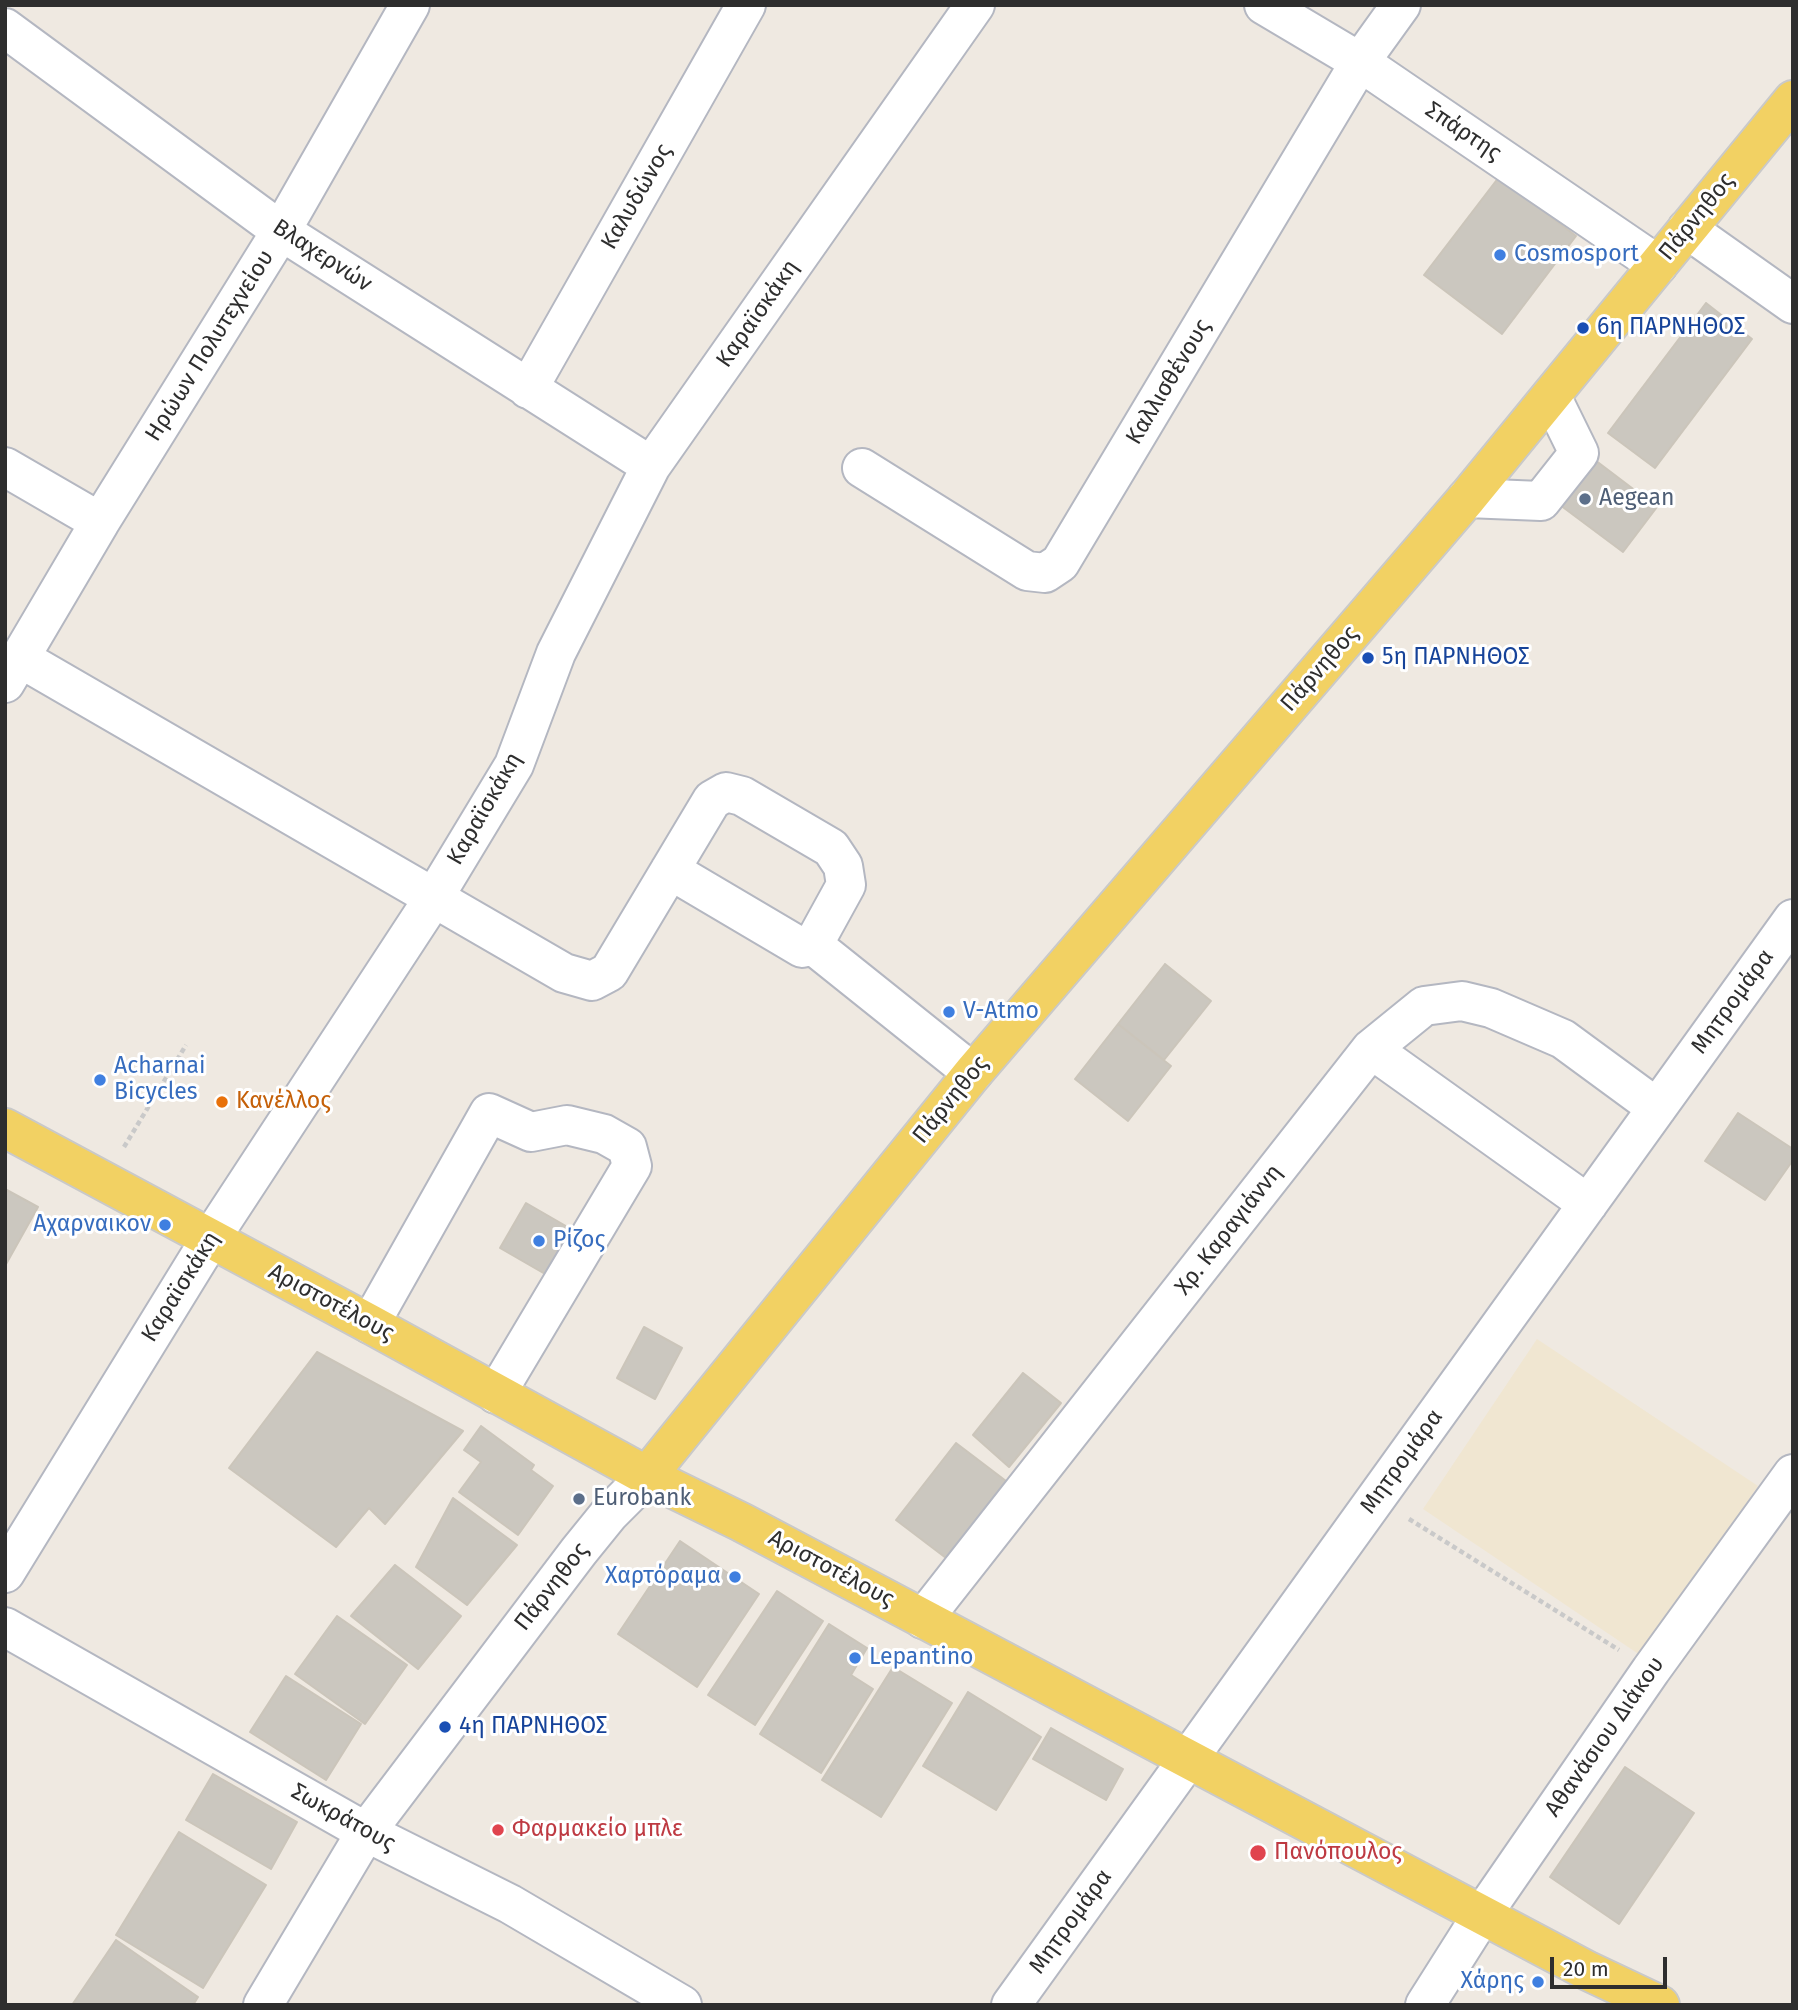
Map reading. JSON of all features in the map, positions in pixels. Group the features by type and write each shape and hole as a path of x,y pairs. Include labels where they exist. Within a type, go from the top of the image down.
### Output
{"main road":[{"name":"Πάρνηθος","path":"647,1476 972,1073 1467,498 1793,100"},
{"name":"Αριστοτέλους","path":"5,1128 647,1476 741,1522 1588,1971 1660,2005"}],"street":[{"path":"5,22 21,5"},
{"name":"Ηρώων Πολυτεχνείου","path":"13,670 100,522 281,231 410,5"},
{"name":"Καλυδώνος","path":"527,389 746,5"},
{"name":"Καραϊσκάκη","path":"5,1573 211,1238 433,899 514,765 556,653 651,466 975,5"},
{"name":"Σπάρτης","path":"1264,5 1360,62 1658,265"},
{"name":"Καλλισθένους","path":"862,468 1027,570 1045,573 1060,564 1360,62 1401,5"},
{"name":"Βλαχερνών","path":"5,28 281,231 651,466"},
{"path":"1687,229 1793,304"},
{"path":"1467,498 1541,501 1578,453 1551,396"},
{"path":"5,467 100,522"},
{"path":"13,670 433,899 564,974 592,981 610,972 670,870 712,800 726,792 742,796 831,848 843,866 846,885 813,945 802,948 670,870"},
{"name":"Μητρομάρα","path":"1011,2005 1793,919"},
{"path":"813,945 972,1073"},
{"name":"Χρ. Καραγιάννη","path":"923,1619 1371,1049 1424,1006 1462,1000 1491,1008 1563,1039 1657,1108"},
{"path":"1371,1049 1588,1204"},
{"path":"370,1324 489,1113 531,1132 567,1125 604,1134 627,1147 632,1167 496,1394"},
{"name":"Αθανάσιου Διάκου","path":"1425,2005 1482,1915 1651,1670 1793,1474"},
{"name":"Πάρνηθος","path":"263,2005 366,1832 579,1551 609,1514 647,1476"},
{"name":"Σωκράτους","path":"5,1628 366,1832 510,1904 681,2005"}],"path":[{"path":"104,1181 186,1045"},
{"path":"1376,1498 1651,1670"}],"shaded area":[{"path":"1537,1339 1758,1486 1643,1657 1423,1509"}],"building":[{"name":"Cosmosport","path":"1499,177 1576,236 1502,334 1424,275"},
{"path":"1706,303 1752,339 1655,468 1608,433"},
{"path":"1591,457 1657,507 1623,552 1556,502"},
{"path":"1165,964 1211,1001 1164,1060 1118,1024"},
{"path":"1118,1024 1171,1066 1128,1121 1075,1079"},
{"path":"1738,1113 1793,1149 1793,1160 1765,1200 1705,1161"},
{"path":"5,1189 38,1207 5,1266"},
{"name":"Ρίζος","path":"526,1203 578,1233 552,1278 500,1248"},
{"path":"644,1327 682,1348 655,1399 617,1378"},
{"path":"317,1352 463,1431 385,1524 369,1508 336,1547 229,1468"},
{"path":"1023,1373 1061,1403 1009,1467 973,1435"},
{"path":"481,1426 534,1465 531,1470 553,1486 518,1535 459,1492 481,1462 464,1450"},
{"path":"956,1443 1006,1481 946,1558 896,1520"},
{"path":"453,1498 517,1545 467,1605 416,1567"},
{"path":"680,1541 759,1594 697,1687 618,1634"},
{"path":"395,1565 461,1616 418,1669 351,1616"},
{"path":"777,1591 823,1621 755,1725 708,1695"},
{"path":"337,1616 407,1665 365,1724 295,1674"},
{"path":"829,1624 867,1648 851,1675 873,1689 821,1773 760,1734"},
{"path":"893,1667 952,1703 881,1817 822,1780"},
{"path":"286,1676 361,1724 326,1780 250,1732"},
{"path":"968,1692 1041,1737 996,1810 923,1766"},
{"path":"1051,1728 1123,1769 1106,1800 1033,1759"},
{"path":"1625,1767 1694,1813 1619,1924 1550,1877"},
{"path":"213,1774 297,1822 271,1869 186,1820"},
{"path":"179,1832 266,1885 203,1988 116,1935"},
{"path":"116,1940 198,1997 193,2005 72,2005"}],"place":[{"name":"Cosmosport","path":"1500,255"},
{"name":"6η ΠΑΡΝΗΘΟΣ","path":"1583,328"},
{"name":"Aegean","path":"1585,499"},
{"name":"5η ΠΑΡΝΗΘΟΣ","path":"1368,658"},
{"name":"V-Atmo","path":"949,1012"},
{"name":"Acharnai Bicycles","path":"100,1080"},
{"name":"Κανέλλος","path":"222,1102"},
{"name":"Αχαρναικον","path":"165,1225"},
{"name":"Ρίζος","path":"539,1241"},
{"name":"Eurobank","path":"579,1499"},
{"name":"Χαρτόραμα","path":"735,1577"},
{"name":"Lepantino","path":"855,1658"},
{"name":"4η ΠΑΡΝΗΘΟΣ","path":"445,1727"},
{"name":"Φαρμακείο μπλε","path":"498,1830"},
{"name":"Πανόπουλος","path":"1258,1853"},
{"name":"Χάρης","path":"1538,1982"}]}
